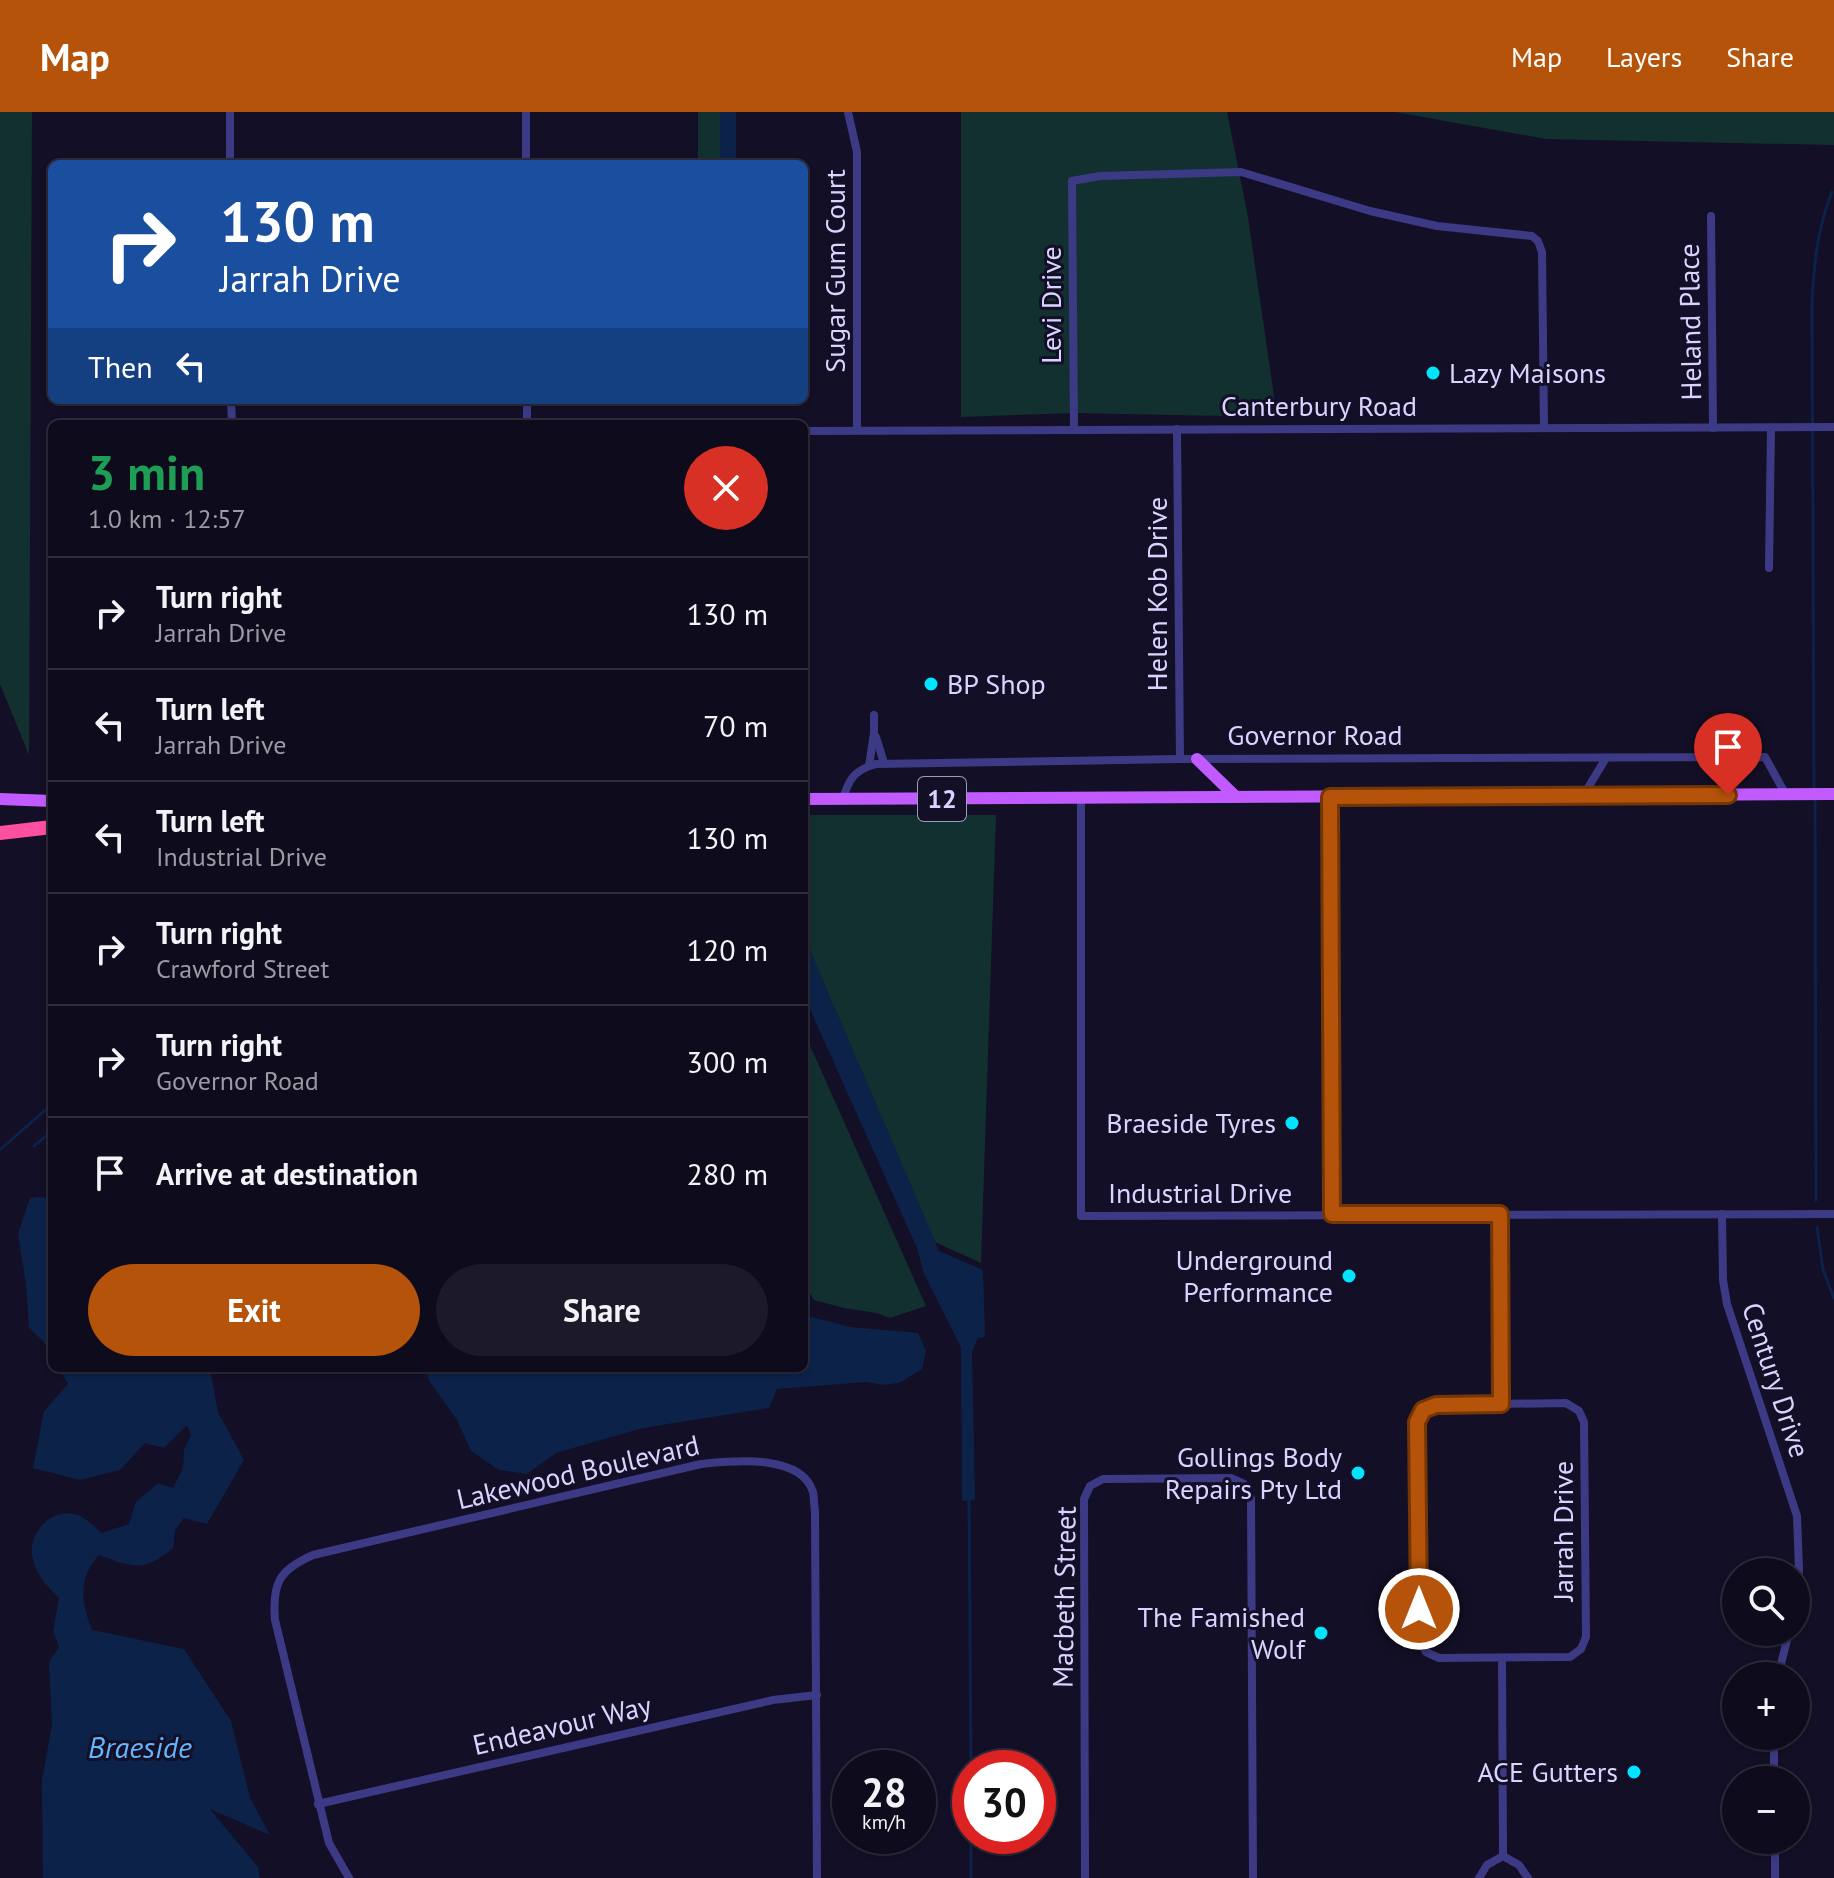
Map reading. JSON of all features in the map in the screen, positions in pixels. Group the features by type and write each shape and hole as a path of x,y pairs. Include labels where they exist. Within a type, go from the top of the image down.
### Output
{"highway":[{"path":"0,833 48,827"}],"main road":[{"path":"1197,759 1236,797"},
{"name":"12","path":"808,799 1829,794"},
{"path":"0,799 48,801"},
{"path":"0,826 48,826"}],"street":[{"path":"230,112 230,160"},
{"path":"526,112 526,160"},
{"name":"Sugar Gum Court","path":"848,112 857,152 857,430"},
{"name":"Levi Drive","path":"1074,429 1072,181 1100,176 1241,172 1370,211 1437,226 1532,236 1538,241 1542,252 1544,428"},
{"name":"Heland Place","path":"1711,216 1713,428"},
{"name":"Canterbury Road","path":"808,431 1830,427"},
{"path":"1769,568 1771,428"},
{"name":"Helen Kob Drive","path":"1177,429 1180,759"},
{"path":"843,801 853,775 869,766 874,715"},
{"path":"874,733 884,763"},
{"name":"Governor Road","path":"869,766 884,763 1180,759 1765,757 1786,795"},
{"path":"1583,796 1606,758"},
{"name":"Industrial Drive","path":"1081,797 1081,1216 1834,1214"},
{"path":"1330,797 1332,1214"},
{"path":"1500,1214 1501,1404"},
{"name":"Century Drive","path":"1722,1214 1723,1280 1727,1304 1797,1516 1799,1558"},
{"name":"Jarrah Drive","path":"1566,1403 1579,1411 1584,1422 1586,1637 1581,1649 1570,1657 1502,1658 1439,1658 1426,1652 1419,1640 1417,1422 1423,1410 1436,1405 1566,1403"},
{"name":"Lakewood Boulevard","path":"349,1878 329,1843 275,1620 273,1597 280,1577 293,1563 313,1555 701,1464 756,1462 782,1466 801,1474 813,1490 817,1878"},
{"name":"Macbeth Street","path":"1085,1878 1084,1499 1090,1486 1103,1479 1231,1478 1244,1484 1251,1498 1253,1878"},
{"path":"1502,1658 1503,1856"},
{"name":"Endeavour Way","path":"318,1804 773,1700 817,1695"},
{"path":"1775,1854 1775,1878"},
{"path":"1479,1878 1487,1865 1503,1856"},
{"path":"1503,1856 1519,1865 1528,1878"}],"green space":[{"path":"0,112 32,112 29,755 0,684"},
{"path":"698,112 720,112 720,160 698,160"},
{"path":"961,112 1227,112 1248,217 1277,417 1074,413 961,417"},
{"path":"1395,112 1834,112 1834,145 1546,139"},
{"path":"808,815 996,815 981,1263 935,1242 808,946"},
{"path":"808,1041 926,1306 890,1318 814,1300 808,1289"}],"water":[{"path":"720,112 736,112 736,160 720,160"},
{"path":"808,946 939,1251 983,1270 985,1337 978,1338 972,1352 975,1500 962,1501 961,1347 924,1274 917,1248 808,1005"},
{"path":"30,1198 48,1198 48,1350 29,1328 18,1234"},
{"path":"808,1316 850,1327 918,1333 926,1351 922,1369 899,1383 883,1385 867,1382 777,1389 769,1408 643,1428 556,1453 527,1474 499,1470 471,1451 457,1420 428,1379 427,1372 808,1372"},
{"name":"Braeside","path":"61,1372 211,1372 218,1412 244,1460 207,1524 184,1518 175,1530 173,1548 163,1556 146,1564 129,1565 99,1555 85,1581 84,1600 92,1630 184,1649 231,1721 250,1798 270,1835 210,1809 258,1867 260,1878 43,1878 42,1780 52,1725 49,1662 59,1647 53,1631 59,1598 36,1568 32,1555 35,1536 46,1521 63,1514 82,1517 102,1533 129,1524 136,1502 158,1483 173,1488 183,1468 184,1450 191,1435 187,1425 164,1448 145,1443 120,1470 80,1480 33,1468 44,1411 68,1384"}],"waterway":[{"path":"1814,789 1812,304 1817,247 1832,192"},
{"path":"1815,796 1816,1200"},
{"path":"1,1149 48,1108"},
{"path":"34,1146 48,1134"},
{"path":"1817,1227 1823,1270 1834,1298"},
{"path":"969,1500 971,1750"},
{"path":"971,1854 971,1878"}],"place":[{"name":"Lazy Maisons","path":"1433,373"},
{"name":"BP Shop","path":"931,684"},
{"name":"Braeside Tyres","path":"1292,1123"},
{"name":"Underground Performance","path":"1349,1276"},
{"name":"Gollings Body Repairs Pty Ltd","path":"1358,1473"},
{"name":"The Famished Wolf","path":"1321,1633"},
{"name":"ACE Gutters","path":"1634,1772"}],"route":[{"path":"1419,1609 1417,1422 1423,1410 1436,1405 1501,1404 1500,1214 1332,1214 1330,797 1728,795"}]}
